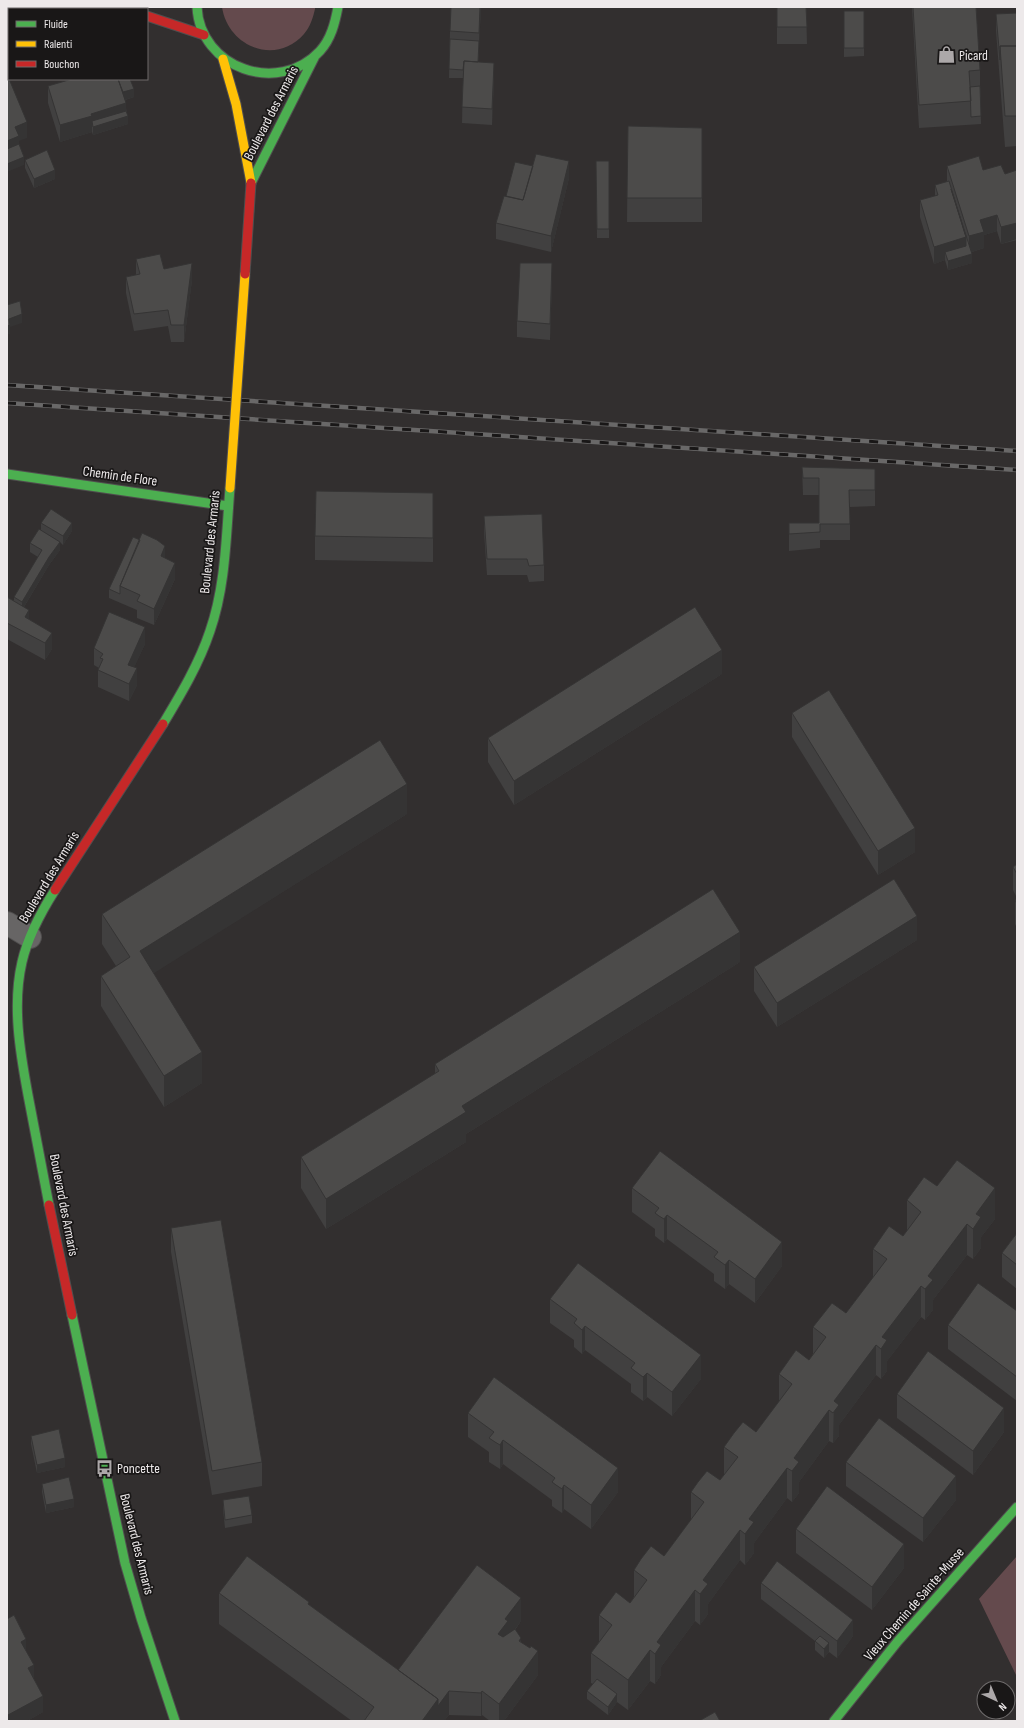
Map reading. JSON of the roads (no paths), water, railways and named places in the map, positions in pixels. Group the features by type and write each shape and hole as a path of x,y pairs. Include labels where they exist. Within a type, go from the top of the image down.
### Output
{"main road":[{"path":"197,7 197,13 204,35 212,48 223,59 245,71 270,74 294,69 315,56 327,42 335,25 338,7"},
{"path":"148,16 204,35"},
{"name":"Boulevard des Armaris","path":"251,183 315,56"},
{"name":"Boulevard des Armaris","path":"175,1721 130,1583 104,1468 43,1175 27,1086 18,1017 12,989 19,973 30,937 46,906 156,733 204,647 222,586 251,183 236,104 223,59"},
{"name":"Chemin de Flore","path":"7,474 228,506"},
{"name":"Vieux Chemin de Sainte-Musse","path":"834,1721 898,1641 1017,1507"}],"street":[{"path":"7,923 30,937"}],"railway":[{"path":"7,385 1017,451"},
{"path":"7,403 1017,470"}],"place":[{"name":"Picard","path":"946,55"},
{"name":"Poncette","path":"104,1468"}]}
